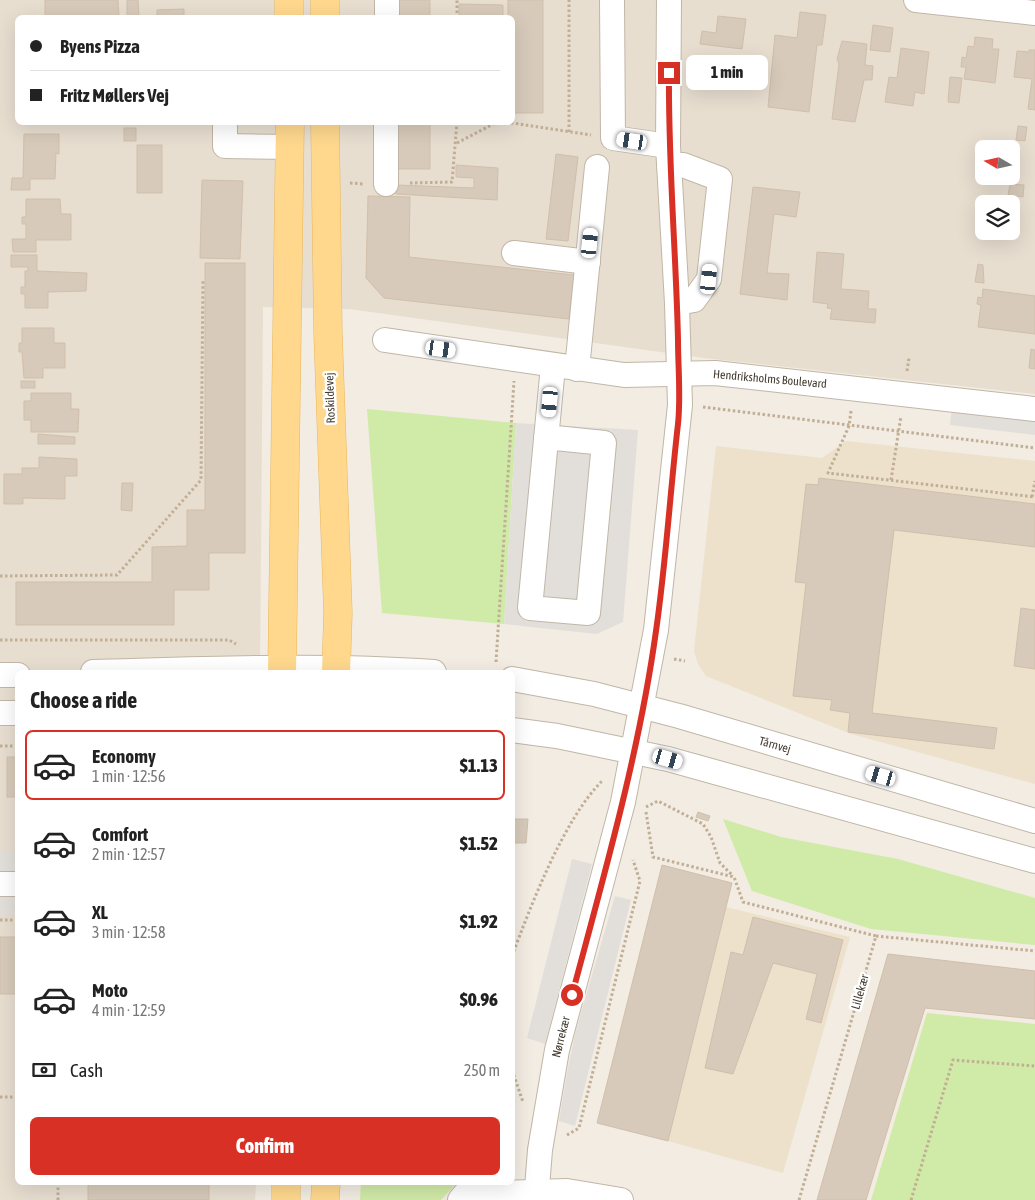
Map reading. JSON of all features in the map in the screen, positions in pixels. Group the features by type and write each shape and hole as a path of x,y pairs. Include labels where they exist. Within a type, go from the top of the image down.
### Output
{"main road":[{"path":"289,0 289,15"},
{"path":"325,0 325,15"},
{"name":"Roskildevej","path":"325,125 328,333 338,613 336,670"},
{"path":"282,670 290,135"},
{"path":"286,1185 286,1200"},
{"path":"325,1200 326,1185"}],"street":[{"path":"387,0 387,15"},
{"path":"612,0 613,138 668,156 683,165 720,179 709,279 694,300 677,303"},
{"name":"Nørrekær","path":"536,1195 540,1150 557,1050 619,818 656,630 680,405 677,303 668,156 669,0"},
{"path":"916,0 1035,13"},
{"path":"225,125 224,146 290,135"},
{"path":"386,125 386,184"},
{"path":"577,369 597,167"},
{"path":"514,253 588,262"},
{"name":"Hendriksholms Boulevard","path":"386,340 624,375 715,373 1035,409"},
{"path":"546,437 604,443 588,613 530,608 546,437 553,366"},
{"path":"282,670 336,670"},
{"path":"0,675 15,675"},
{"name":"Tårnvej","path":"515,680 594,694 1035,821"},
{"path":"0,713 15,713"},
{"path":"515,730 558,736 633,751 1035,861"},
{"path":"0,884 15,884"},
{"path":"460,1200 465,1194 536,1195 567,1192 621,1200"}],"path":[{"path":"457,0 457,15"},
{"path":"569,0 569,132"},
{"path":"515,123 613,138"},
{"path":"457,143 491,125"},
{"path":"0,576 117,575 201,480 202,279"},
{"path":"496,663 515,360"},
{"path":"891,480 904,394"},
{"path":"680,405 1035,448"},
{"path":"849,426 828,473 1034,497 1035,481"},
{"path":"0,640 229,640 238,644"},
{"path":"0,746 15,746"},
{"path":"515,948 528,911 557,851 588,795 633,751"},
{"path":"658,800 703,824 711,837 720,863 734,877 743,902 876,936 1035,951"},
{"path":"645,808 653,856 734,877"},
{"path":"540,1150 580,1128 638,891 640,881 619,818"},
{"path":"0,920 15,920"},
{"name":"Lillekær","path":"799,1200 876,936"},
{"path":"911,1200 953,1060 1035,1066"},
{"path":"0,1097 15,1097"},
{"path":"58,1185 58,1200"}],"shaded area":[{"path":"0,0 1035,0 1035,394 704,358 349,309 263,307 260,670 15,670 15,1185 256,1185 255,1200 0,1200"},
{"path":"952,407 1035,416 1035,435 950,425"},
{"path":"516,423 638,430 623,622 597,634 504,624"},
{"path":"846,441 1035,461 1035,784 851,734 706,676 698,664 694,651 716,446 822,458"},
{"path":"0,852 15,852 15,914 0,915"},
{"path":"572,859 592,864 545,1044 527,1038"},
{"path":"615,896 631,900 575,1126 559,1121 567,1073 576,1030"},
{"path":"726,907 850,937 783,1173 668,1141"}],"green space":[{"path":"367,409 516,423 504,624 382,613"},
{"path":"723,819 781,837 898,859 1035,898 1035,945 871,929 752,891"},
{"path":"927,1013 1035,1024 1035,1200 871,1200"},
{"path":"361,1185 455,1185 441,1200 360,1200"}],"building":[{"path":"45,0 118,0 119,15 45,15"},
{"path":"127,0 138,0 139,15 127,15"},
{"path":"396,0 430,0 430,15 396,15"},
{"path":"508,0 543,0 543,113 515,113 515,15 508,15"},
{"path":"459,4 503,5 503,15 459,15"},
{"path":"184,9 184,15 157,15 157,10"},
{"path":"800,12 826,15 822,45 817,45 809,112 768,107 775,35 797,38"},
{"path":"718,16 746,19 742,49 700,44 702,31 716,33"},
{"path":"873,25 893,28 890,52 870,50"},
{"path":"975,37 993,39 992,49 999,49 995,83 964,79 966,67 961,67 962,57 966,58 968,46 974,47"},
{"path":"842,41 867,44 865,65 873,66 872,80 864,80 855,122 832,119 839,64 837,59"},
{"path":"901,48 929,52 924,94 915,92 913,106 885,102 889,77 897,78"},
{"path":"1029,50 1035,50 1035,110 1028,109 1032,79 1014,77 1017,51 1029,52"},
{"path":"950,77 962,78 959,103 948,102"},
{"path":"396,125 430,125 430,169 396,169"},
{"path":"1018,126 1027,127 1025,141 1016,140"},
{"path":"124,128 136,128 136,141 124,141"},
{"path":"24,134 59,134 59,154 56,153 55,179 30,179 30,190 11,190 12,178 23,178"},
{"path":"137,145 162,145 162,193 137,193"},
{"path":"556,154 578,157 568,241 546,239"},
{"path":"456,165 498,168 497,200 396,194 396,185 474,188 474,178 456,177"},
{"path":"202,180 243,181 240,259 200,258"},
{"path":"1010,185 1024,185 1023,197 1020,195 1008,195"},
{"path":"753,187 800,192 796,217 774,214 767,273 789,274 787,300 740,294"},
{"path":"368,196 410,197 409,257 574,275 569,319 384,298 366,278"},
{"path":"26,199 60,199 61,214 71,214 71,240 36,240 36,252 13,252 12,239 26,239 26,224 22,224 22,217 26,217"},
{"path":"817,252 844,254 841,289 869,291 868,309 876,309 875,323 830,319 832,309 827,308 828,304 813,302"},
{"path":"11,255 37,255 37,271 87,273 86,291 48,292 48,308 25,308 25,294 21,294 21,287 25,287 25,271 28,271 28,267 11,267"},
{"path":"205,263 245,263 245,553 209,553 209,590 174,590 174,625 16,625 16,582 152,582 152,547 187,546 187,510 205,510"},
{"path":"978,264 983,265 984,283 975,282"},
{"path":"983,289 1035,296 1035,334 978,327 981,305 977,304 978,297 982,298"},
{"path":"22,328 54,328 54,343 65,343 65,368 43,368 43,378 24,378 22,352 19,352 19,343 22,343"},
{"path":"1031,349 1035,350 1035,369 1029,368"},
{"path":"21,381 35,381 35,388 21,388"},
{"path":"31,393 71,393 71,409 79,409 78,432 31,432 31,420 24,420 24,401 31,401"},
{"path":"38,434 75,437 75,444 38,444"},
{"path":"39,457 77,459 77,476 65,476 65,499 23,498 23,504 4,504 4,474 22,474 22,468 39,468"},
{"path":"819,478 1035,504 1035,547 894,530 872,713 997,728 994,749 848,732 850,713 830,710 832,700 793,696 806,583 795,582 806,484 818,485"},
{"path":"122,483 133,483 132,511 121,510"},
{"path":"1021,608 1035,610 1035,669 1014,666"},
{"path":"7,757 15,757 15,797 7,797"},
{"path":"698,812 710,816 708,821 696,817"},
{"path":"515,819 528,819 526,843 515,843"},
{"path":"662,865 732,883 668,1141 597,1123"},
{"path":"753,917 843,940 821,1023 806,1019 817,974 773,963 733,1074 705,1068 731,952 743,955"},
{"path":"0,937 15,937 15,994 0,994"},
{"path":"888,954 1035,971 1035,1019 925,1008 866,1200 817,1200"},
{"path":"88,1185 209,1185 209,1200 88,1200"}],"route":[{"path":"572,995 623,802 642,708 656,630 680,405 677,303 668,146 669,73"}]}
